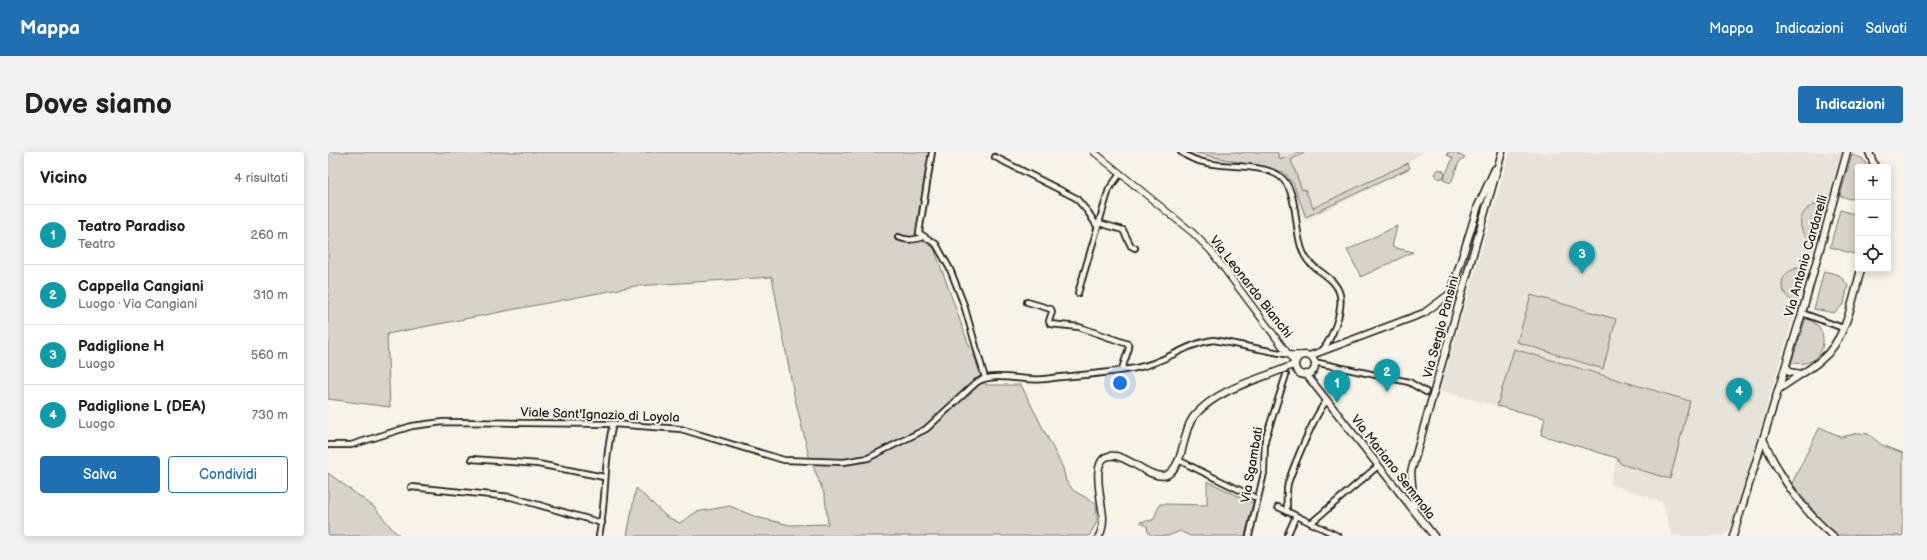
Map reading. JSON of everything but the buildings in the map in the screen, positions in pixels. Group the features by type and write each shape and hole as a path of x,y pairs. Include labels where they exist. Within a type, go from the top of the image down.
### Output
{"main road":[{"name":"Via Sergio Pansini","path":"1414,509 1410,472 1496,179 1502,152"},
{"name":"Via Antonio Cardarelli","path":"1733,536 1802,313 1847,152"},
{"path":"1869,152 1874,164"},
{"path":"1305,356 1314,362 1312,371 1306,374 1301,374 1296,366 1297,359 1305,356 1321,353 1424,313 1451,293 1478,206 1499,161"},
{"path":"1778,390 1822,360 1833,347 1843,328 1860,272"},
{"path":"1099,536 1103,521 1098,469 1102,461 1110,456 1119,457 1159,476 1171,473 1178,460 1194,416 1209,403 1225,392 1284,372 1296,366"},
{"path":"1786,366 1789,372 1802,374"},
{"name":"Via Mariano Semmola","path":"1306,374 1434,536"},
{"path":"1763,439 1768,452 1804,509 1834,536"}],"street":[{"path":"932,152 919,233 936,244 950,269 964,305 985,378 1033,380 1140,367 1171,356 1183,348 1204,341 1214,340 1290,355 1305,356"},
{"name":"Via Leonardo Bianchi","path":"1094,152 1193,233 1211,251 1290,355 1296,366"},
{"path":"1181,152 1199,161 1266,171 1278,175 1285,182 1294,203 1301,245 1309,262 1333,282 1340,294 1340,311 1328,341 1321,353"},
{"path":"995,157 1076,198 1098,225 1123,230 1131,246 1135,248"},
{"path":"1078,293 1110,189 1120,174"},
{"path":"898,237 905,240 914,240 924,237"},
{"path":"1027,302 1051,309 1050,324 1079,327 1126,343 1129,348 1122,369"},
{"path":"1802,313 1843,328"},
{"path":"1314,362 1409,382 1426,392"},
{"name":"Via Sgambati","path":"1249,536 1264,473 1265,440 1284,372"},
{"name":"Viale Sant'Ignazio di Loyola","path":"328,445 351,445 412,426 443,422 613,424 681,428 784,460 844,462 868,458 926,428 977,382 985,378"},
{"path":"1287,512 1288,485 1308,435 1322,406 1327,400"},
{"path":"599,536 602,523 604,477 609,438 613,424"},
{"path":"472,459 538,464 604,477"},
{"path":"1178,460 1254,497"},
{"path":"1311,523 1378,466"},
{"path":"411,487 511,497 602,523"},
{"path":"1278,507 1331,534 1338,536"},
{"path":"1287,536 1296,516"}],"shaded area":[{"path":"328,152 929,152 915,235 934,248 967,340 986,385 1021,385 1063,468 1066,481 1074,491 1096,503 1097,522 1089,536 627,536 636,488 667,517 680,523 696,512 730,506 756,517 790,525 828,524 825,496 809,456 794,395 772,277 635,286 387,334 390,407 328,399"},
{"path":"1186,152 1424,152 1408,162 1411,169 1304,221 1285,178 1278,173 1250,165 1218,161"},
{"path":"1192,152 1238,152 1239,154 1243,152 1277,152 1280,160 1299,152 1303,152 1304,153 1291,160 1302,190 1305,189 1313,208 1408,163 1410,168 1306,217 1293,183 1284,172"},
{"path":"1448,152 1459,152 1458,155 1465,157 1459,162 1451,183 1443,180 1453,158 1447,155"},
{"path":"1510,152 1842,152 1746,476 1730,528 1724,536 1672,536 1662,502 1610,484 1617,458 1541,435 1545,418 1440,391"},
{"path":"1852,155 1862,158 1866,164 1855,164 1855,198 1851,199 1840,196"},
{"path":"1438,170 1442,170 1444,174 1442,178 1438,178 1436,176 1436,172"},
{"path":"1817,204 1823,206 1813,240 1803,232 1801,220 1802,215 1806,210"},
{"path":"1840,210 1855,214 1855,253 1830,247"},
{"path":"1397,226 1392,247 1413,252 1361,277 1347,250"},
{"path":"1797,268 1805,268 1795,303 1785,294 1782,284 1786,275 1790,271"},
{"path":"1824,271 1839,275 1848,285 1844,304 1834,313 1814,309"},
{"path":"1531,295 1616,319 1603,369 1517,342"},
{"path":"1806,318 1819,327 1823,336 1822,349 1813,360 1796,364 1791,363"},
{"path":"1514,349 1690,401 1670,479 1621,464 1617,458 1541,435 1545,418 1497,406"},
{"path":"1820,427 1841,437 1859,433 1868,434 1882,445 1903,453 1903,536 1832,535 1792,483"},
{"path":"328,473 374,507 395,532 401,536 328,536"},
{"path":"1207,481 1253,503 1245,536 1190,536 1180,531 1168,536 1151,536 1147,530 1148,527 1140,522 1153,520 1160,504 1207,505"}],"place":[{"name":"Padiglione H","path":"1582,274"},
{"name":"Cappella Cangiani","path":"1387,392"},
{"name":"Teatro Paradiso","path":"1337,403"},
{"name":"Padiglione L (DEA)","path":"1739,411"}]}
